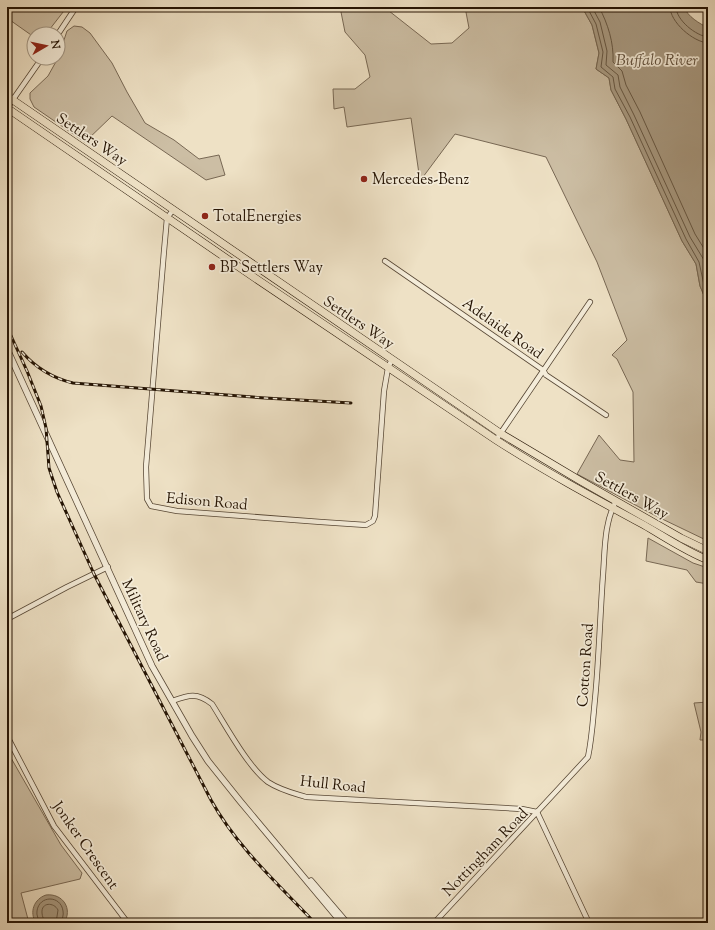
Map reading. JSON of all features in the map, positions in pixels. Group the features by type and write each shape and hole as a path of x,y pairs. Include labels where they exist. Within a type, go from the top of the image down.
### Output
{"main road":[{"name":"Settlers Way","path":"10,98 500,433 616,501 676,535 708,551"},
{"name":"Settlers Way","path":"7,108 496,440 528,460 689,552 708,560"}],"street":[{"path":"63,26 76,7"},
{"path":"7,108 10,98 36,66"},
{"path":"167,218 173,210"},
{"name":"Edison Road","path":"167,218 146,467 147,499 151,506 177,511 322,522 366,524 371,522 376,516 384,391 388,368 392,359"},
{"name":"Adelaide Road","path":"385,261 542,370 546,375 606,414"},
{"path":"496,440 542,370 590,302"},
{"name":"Military Road","path":"7,349 152,666 172,701 208,761 258,824 304,876 342,923"},
{"name":"Cotton Road","path":"537,812 588,757 591,746 608,518 616,501"},
{"path":"7,619 67,587 108,568"},
{"name":"Hull Road","path":"172,701 196,695 203,697 212,704 249,762 267,781 283,790 306,797 522,809 537,812"},
{"name":"Jonker Crescent","path":"7,736 54,826 128,923"},
{"name":"Nottingham Road","path":"434,923 537,812 589,923"},
{"name":"Military Road","path":"304,876 309,879 347,923"}],"shaded area":[{"path":"7,7 67,7 52,26 26,26 26,31 7,18"},
{"path":"340,7 384,7 431,44 452,43 469,28 465,7 582,7 592,25 599,53 596,69 609,78 611,90 626,119 682,241 696,264 700,286 708,305 708,541 656,516 577,474 599,435 620,460 634,462 633,392 617,359 612,355 627,340 597,262 546,157 455,134 420,181 411,118 347,127 344,107 334,109 333,89 355,89 370,77 365,55 345,32"},
{"path":"74,26 82,27 90,33 112,63 145,123 174,140 199,159 219,155 225,175 206,180 112,116 85,142 34,107 30,99 30,93 48,76 54,66 66,66 67,31"},
{"path":"648,538 693,563 708,568 708,584 696,582 687,570 646,561"},
{"path":"708,702 708,740 700,740 701,732 694,703"},
{"path":"7,751 61,845 82,873 80,879 21,893 29,923 7,923"}],"water":[{"name":"Buffalo River","path":"582,7 684,7 691,17 708,28 708,305 700,286 696,264 682,241 626,119 611,90 609,78 596,69 599,53 592,25"},
{"path":"46,895 52,895 62,899 65,903 67,907 67,918 64,923 36,923 33,915 34,906 38,900"}],"railway":[{"path":"7,327 41,406 46,428 49,468 57,492 94,574 221,817 233,834 259,864 315,923"},
{"path":"22,352 45,372 73,383 351,403"}],"place":[{"name":"Mercedes-Benz","path":"364,179"},
{"name":"TotalEnergies","path":"205,216"},
{"name":"BP Settlers Way","path":"212,267"}]}
